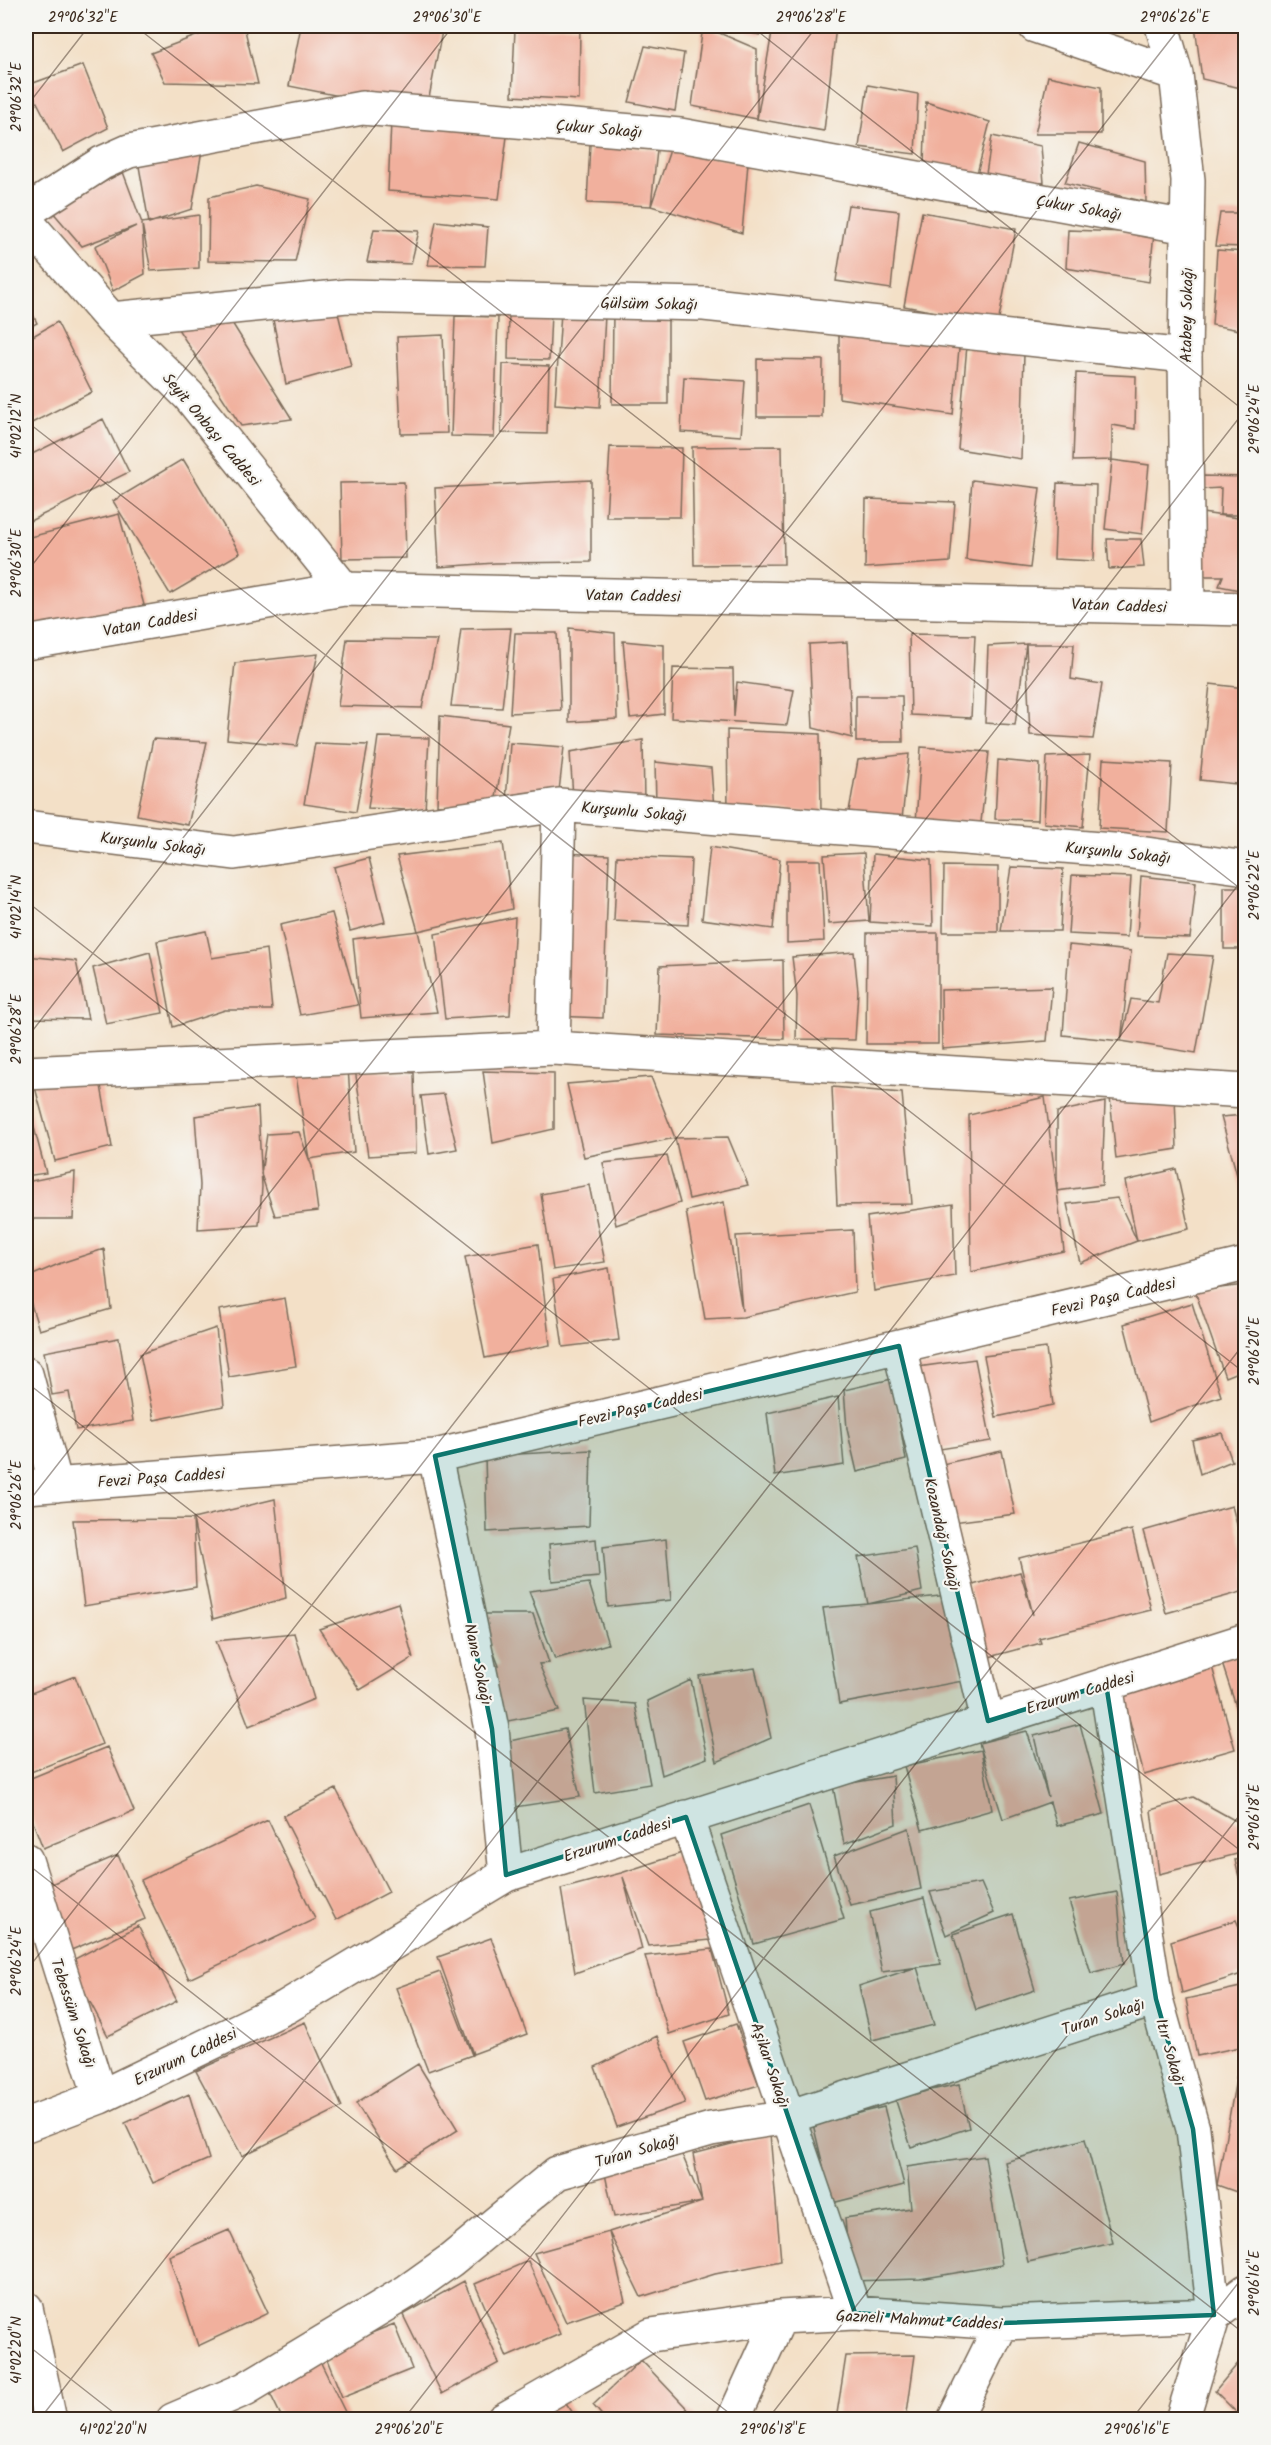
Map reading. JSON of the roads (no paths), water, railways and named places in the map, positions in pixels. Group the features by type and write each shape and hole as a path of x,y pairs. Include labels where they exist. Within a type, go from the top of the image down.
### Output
{"street":[{"path":"1035,26 1176,74"},
{"name":"Atabey Sokağı","path":"1162,26 1176,74 1188,180 1185,356 1188,607"},
{"name":"Çukur Sokağı","path":"26,212 102,163 129,151 362,108 680,135 1187,226"},
{"name":"Seyit Onbaşı Caddesi","path":"26,221 111,319 189,396 344,589"},
{"name":"Gülsüm Sokağı","path":"111,319 347,296 704,304 1185,356"},
{"name":"Vatan Caddesi","path":"26,643 344,589 1245,609"},
{"path":"553,1048 559,805"},
{"name":"Kurşunlu Sokağı","path":"26,827 234,853 559,805 1125,851 1245,868"},
{"path":"26,1073 553,1048 1245,1091"},
{"name":"Fevzi Paşa Caddesi","path":"41,1486 435,1456 1245,1264"},
{"name":"Kozandağı Sokağı","path":"898,1346 988,1721"},
{"path":"26,1374 41,1486"},
{"name":"Nane Sokağı","path":"435,1456 492,1729 506,1875"},
{"name":"Erzurum Caddesi","path":"26,2125 100,2097 286,2007 506,1875 1245,1641"},
{"name":"Itır Sokağı","path":"1106,1684 1156,1999 1193,2129 1215,2315"},
{"name":"Aşikar Sokağı","path":"686,1817 855,2313"},
{"name":"Tebessüm Sokağı","path":"26,1860 100,2097"},
{"name":"Turan Sokağı","path":"173,2420 245,2390 406,2292 451,2260 557,2173 711,2129 788,2117 1156,1999"},
{"path":"1182,2420 1215,2315 1245,2291"},
{"path":"26,2308 50,2420"},
{"name":"Gazneli Mahmut Caddesi","path":"503,2420 651,2335 780,2317 855,2313 1002,2324 1215,2315"},
{"path":"732,2420 780,2317"},
{"path":"954,2420 1002,2324"}]}
